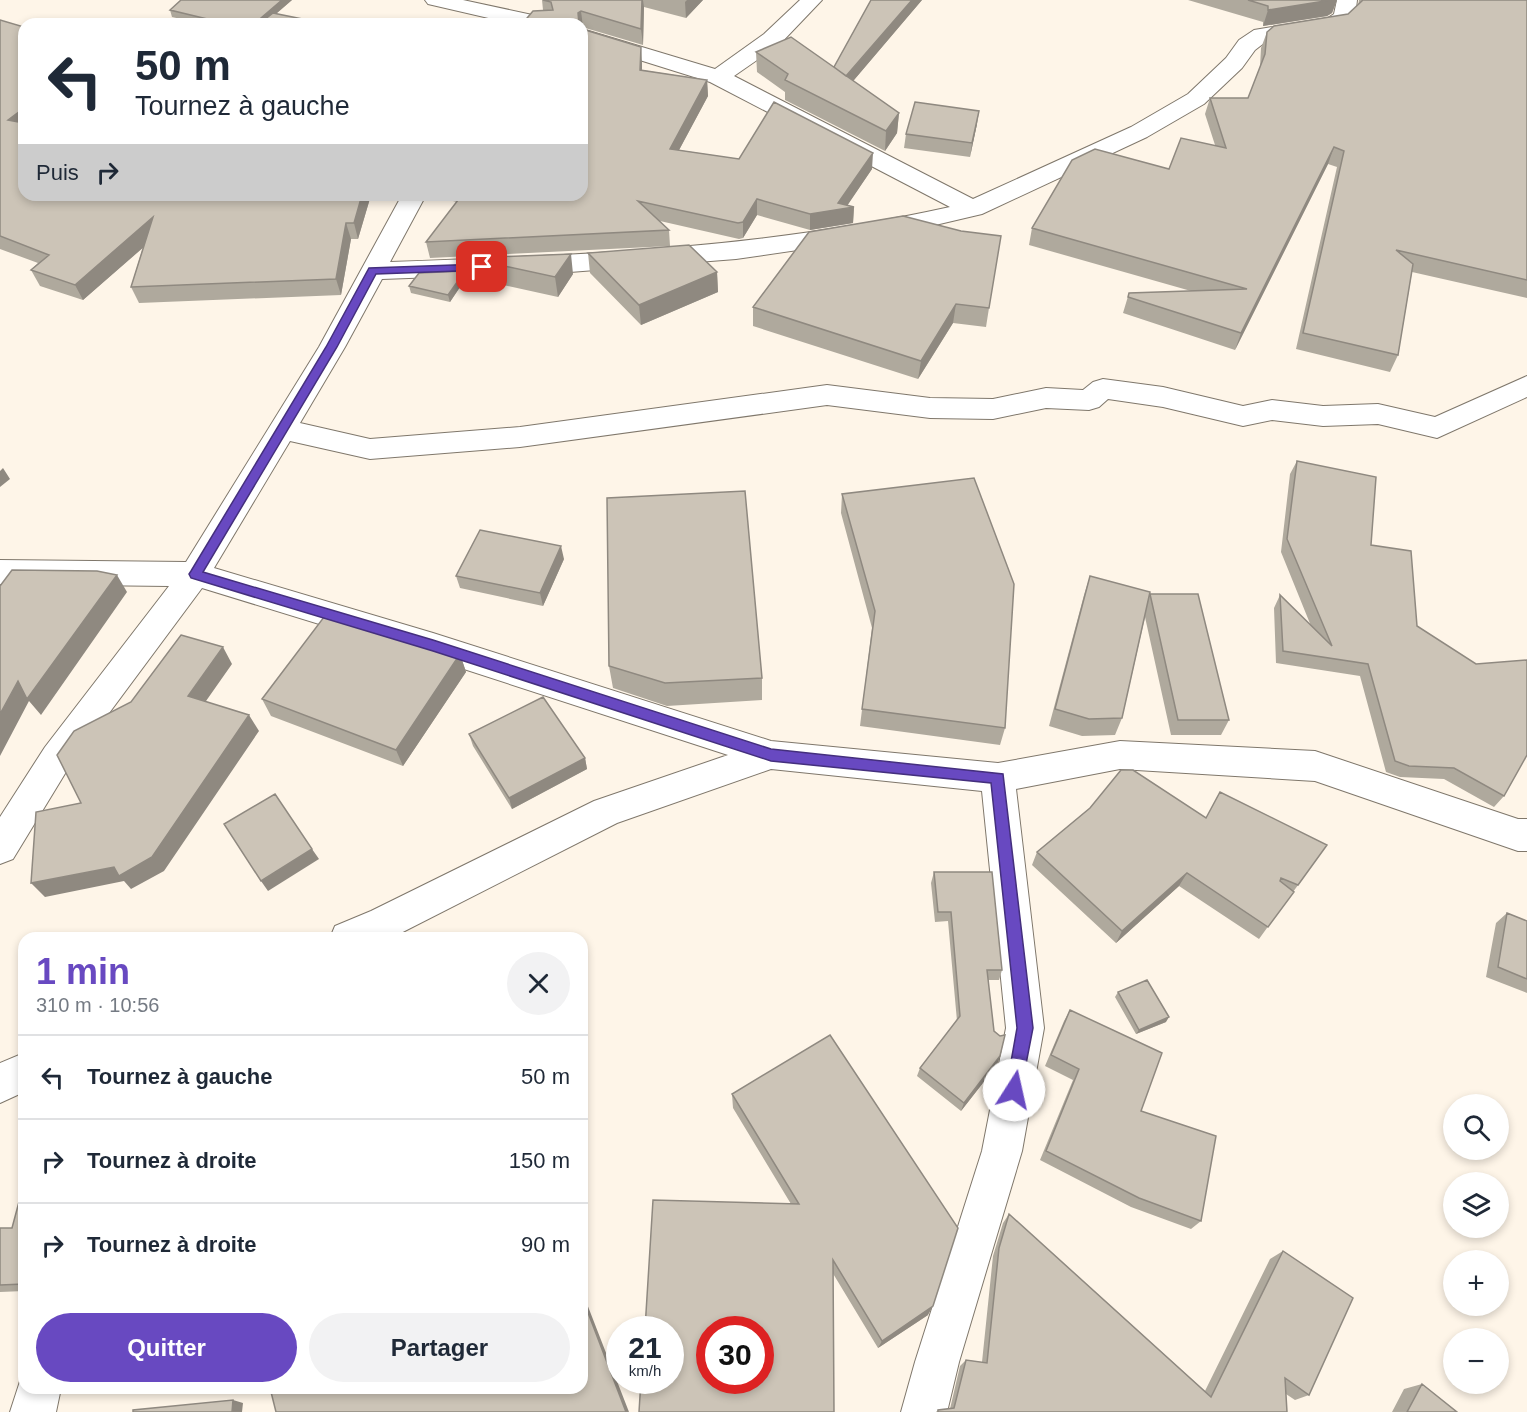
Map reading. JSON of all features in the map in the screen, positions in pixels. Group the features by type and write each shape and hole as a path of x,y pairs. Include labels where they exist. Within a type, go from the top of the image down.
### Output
{"street":[{"path":"435,0 518,14"},
{"path":"718,77 772,39 812,0"},
{"path":"373,271 570,264 736,251 880,230 973,209 1139,132 1196,99 1234,63 1247,45 1262,35 1334,23 1344,17 1347,0"},
{"path":"588,36 718,77 973,209"},
{"path":"0,848 57,757 195,574 332,347 411,201"},
{"path":"283,429 370,449 520,437 827,395 930,408 993,409 1046,398 1089,400 1103,388 1163,396 1243,417 1272,410 1323,416 1378,414 1437,428 1527,386"},
{"path":"0,572 195,574 433,646 771,755 998,778 1120,755 1315,766 1518,835 1527,835"},
{"path":"362,932 606,812 771,755"},
{"path":"924,1412 937,1362 1002,1151 1025,1028 998,778"},
{"path":"0,1083 18,1075"},
{"path":"33,1412 38,1394"}],"building":[{"path":"181,0 282,0 261,18 203,18 170,10"},
{"path":"543,0 642,0 641,29 581,11 578,13 578,18 527,18 533,11 553,10 551,2"},
{"path":"871,0 912,0 846,76 834,67"},
{"path":"1248,0 1331,0 1268,10 1268,6"},
{"path":"1363,0 1527,0 1527,280 1396,250 1413,264 1398,355 1303,333 1344,151 1334,147 1241,333 1128,297 1129,293 1247,289 1032,228 1072,160 1095,149 1169,169 1181,138 1226,148 1210,98 1248,98 1265,54 1267,32 1274,26 1348,14"},
{"path":"273,13 298,18 267,18"},
{"path":"0,20 18,25 18,112 8,120 18,122 18,201 360,201 354,223 346,223 336,279 131,287 153,217 75,285 31,270 49,255 0,236"},
{"path":"588,31 641,47 640,70 707,80 670,149 739,159 774,102 873,153 838,203 854,207 810,214 757,199 743,222 738,223 638,201 669,230 426,242 457,201 588,201"},
{"path":"791,37 899,113 886,131 785,80 788,74 756,52"},
{"path":"915,102 979,111 972,143 906,134"},
{"path":"903,216 961,231 1001,236 989,308 956,304 921,361 753,307 809,232"},
{"path":"689,245 717,272 639,305 588,253"},
{"path":"571,254 555,277 468,258"},
{"path":"465,271 448,295 409,286 419,273"},
{"path":"1297,461 1376,477 1371,545 1411,551 1417,626 1476,664 1527,660 1527,755 1504,796 1454,768 1409,766 1395,761 1368,664 1283,651 1280,595 1332,646 1287,539"},
{"path":"974,478 1014,584 1005,728 862,709 875,611 842,494"},
{"path":"745,491 762,678 665,683 609,666 607,498"},
{"path":"480,530 561,546 540,593 456,576"},
{"path":"12,570 97,571 117,575 27,699 18,681 0,714 0,586"},
{"path":"1090,576 1150,592 1122,718 1089,719 1055,709"},
{"path":"1150,594 1198,594 1229,720 1178,720"},
{"path":"327,613 460,654 396,750 262,699"},
{"path":"181,635 223,647 188,696 249,715 152,857 119,876 114,867 31,883 36,812 81,803 57,755 74,731 131,702"},
{"path":"543,697 585,758 509,798 469,734"},
{"path":"1121,770 1133,770 1206,818 1220,792 1327,845 1298,885 1281,878 1280,881 1294,892 1268,927 1187,873 1122,931 1037,852 1090,808"},
{"path":"275,794 312,849 261,881 224,824"},
{"path":"934,872 992,872 1002,970 987,970 994,1031 1000,1036 1005,1035 1000,1056 964,1103 920,1068 960,1016 951,912 938,912"},
{"path":"1507,913 1527,921 1527,979 1498,967"},
{"path":"1147,980 1169,1017 1139,1030 1118,992"},
{"path":"1070,1010 1162,1053 1141,1111 1216,1136 1201,1221 1139,1198 1046,1151 1079,1069 1051,1055"},
{"path":"830,1035 958,1228 933,1306 882,1341 833,1260 834,1412 639,1412 640,1394 684,1394 684,1316 646,1316 653,1200 799,1204 732,1094"},
{"path":"18,1206 18,1284 0,1285 0,1228 12,1228"},
{"path":"1009,1214 1211,1397 1283,1251 1353,1298 1309,1395 1285,1378 1287,1412 938,1412 938,1410 954,1408 966,1360 987,1363 999,1248"},
{"path":"588,1313 606,1360 606,1394 619,1394 626,1412 276,1412 272,1394 588,1394"},
{"path":"1422,1384 1457,1412 1407,1412"},
{"path":"233,1400 232,1412 133,1412 133,1410"}],"route":[{"path":"482,267 373,271 332,347 195,574 433,646 771,755 998,778 1025,1028 1014,1090"}]}
